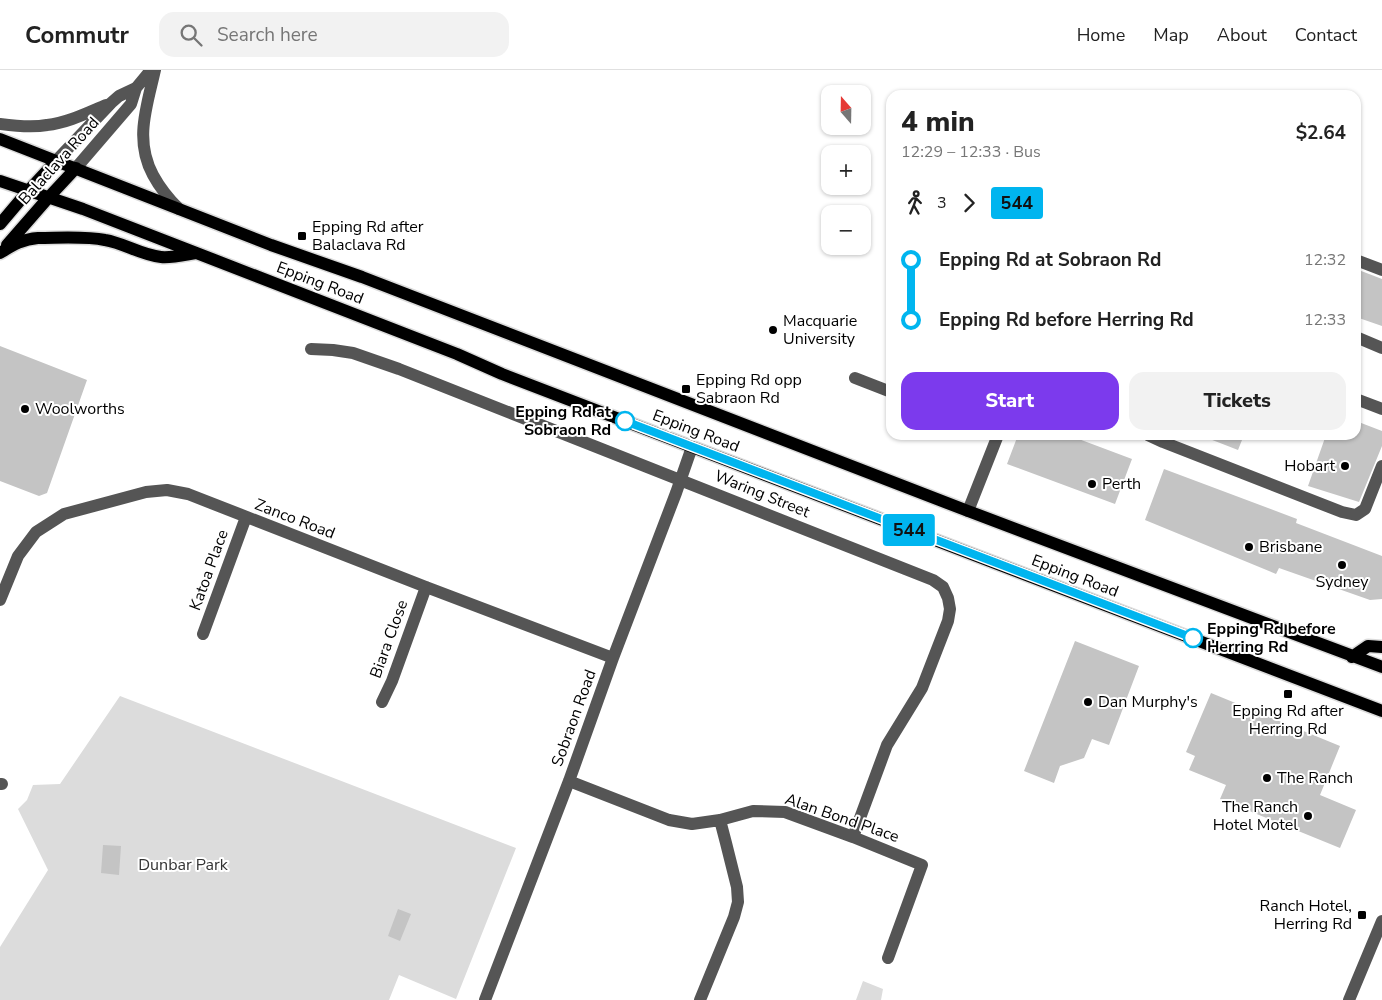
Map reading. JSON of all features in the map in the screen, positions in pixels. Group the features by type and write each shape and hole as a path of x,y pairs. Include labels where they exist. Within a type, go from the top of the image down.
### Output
{"main road":[{"name":"Epping Road","path":"0,140 271,245 380,284 968,511 1382,667"},
{"name":"Balaclava Road","path":"0,224 28,190 56,161"},
{"name":"Balaclava Road","path":"0,253 76,168"},
{"name":"Epping Road","path":"0,180 83,209 457,354 502,374 1382,711"},
{"path":"0,253 17,242 28,238 38,238 105,240 161,257 196,253"},
{"path":"1352,657 1368,646 1382,647"}],"street":[{"name":"Balaclava Road","path":"76,168 131,104 136,88 151,70"},
{"path":"155,70 143,124 142,143 153,176 178,209"},
{"name":"Balaclava Road","path":"56,161 111,103 119,96 136,88"},
{"path":"0,124 23,126 48,125 81,116 111,103"},
{"path":"1361,262 1382,270"},
{"path":"1361,340 1382,348"},
{"name":"Waring Street","path":"311,349 353,353 390,366 933,580 943,587 950,609 948,621 922,688 887,745 853,837"},
{"path":"855,378 886,390"},
{"path":"1361,401 1382,408"},
{"path":"968,511 996,440"},
{"path":"1159,440 1342,512 1356,515 1366,509 1382,466"},
{"name":"Sobraon Road","path":"485,1000 569,781 692,447"},
{"name":"Zanco Road","path":"0,600 18,556 36,532 64,514 146,492 167,490 188,494 613,658"},
{"name":"Katoa Place","path":"203,634 246,517"},
{"name":"Biara Close","path":"382,702 392,682 426,587"},
{"name":"Alan Bond Place","path":"569,781 669,820 692,824 720,820 753,811 785,812 922,865 888,958"},
{"path":"700,1000 734,917 738,902 737,887 720,820"},
{"path":"1349,1000 1382,920"},
{"path":"1370,950 1382,955"}],"green space":[{"name":"Dunbar Park","path":"120,696 516,848 456,999 399,975 389,1000 0,1000 0,947 48,870 18,809 27,800 33,785 60,784"},
{"path":"863,981 883,989 881,1000 856,1000"}],"building":[{"path":"1361,271 1382,279 1382,326 1361,319"},
{"path":"0,346 87,380 47,493 39,496 0,481"},
{"name":"Hobart","path":"1361,423 1382,431 1382,446 1359,502 1308,486 1324,440 1361,440"},
{"name":"Perth","path":"1016,440 1081,440 1132,459 1115,504 1007,464"},
{"path":"1212,440 1242,440 1238,450"},
{"name":"Brisbane","path":"1164,469 1297,519 1296,523 1382,556 1382,599 1370,600 1279,568 1276,574 1145,520"},
{"name":"Dan Murphy's","path":"1075,641 1139,666 1109,745 1092,739 1084,758 1060,766 1054,783 1024,771"},
{"name":"The Ranch","path":"1211,693 1340,746 1320,795 1356,810 1340,848 1220,799 1226,785 1189,770 1195,756 1186,752"},
{"path":"103,845 121,846 119,875 101,873"},
{"path":"398,909 411,914 400,941 388,936"}],"bus line":[{"name":"544","path":"625,421 1193,638"}],"place":[{"name":"Epping Rd after Balaclava Rd","path":"302,236"},
{"name":"Macquarie University","path":"773,330"},
{"name":"Epping Rd opp Sabraon Rd","path":"686,389"},
{"name":"Woolworths","path":"25,409"},
{"name":"Epping Rd at Sobraon Rd","path":"625,421"},
{"name":"Hobart","path":"1345,466"},
{"name":"Perth","path":"1092,484"},
{"name":"Brisbane","path":"1249,547"},
{"name":"Sydney","path":"1342,565"},
{"name":"Epping Rd before Herring Rd","path":"1193,638"},
{"name":"Epping Rd after Herring Rd","path":"1288,694"},
{"name":"Dan Murphy's","path":"1088,702"},
{"name":"The Ranch","path":"1267,778"},
{"name":"The Ranch Hotel Motel","path":"1308,816"},
{"name":"Ranch Hotel, Herring Rd","path":"1362,915"}]}
